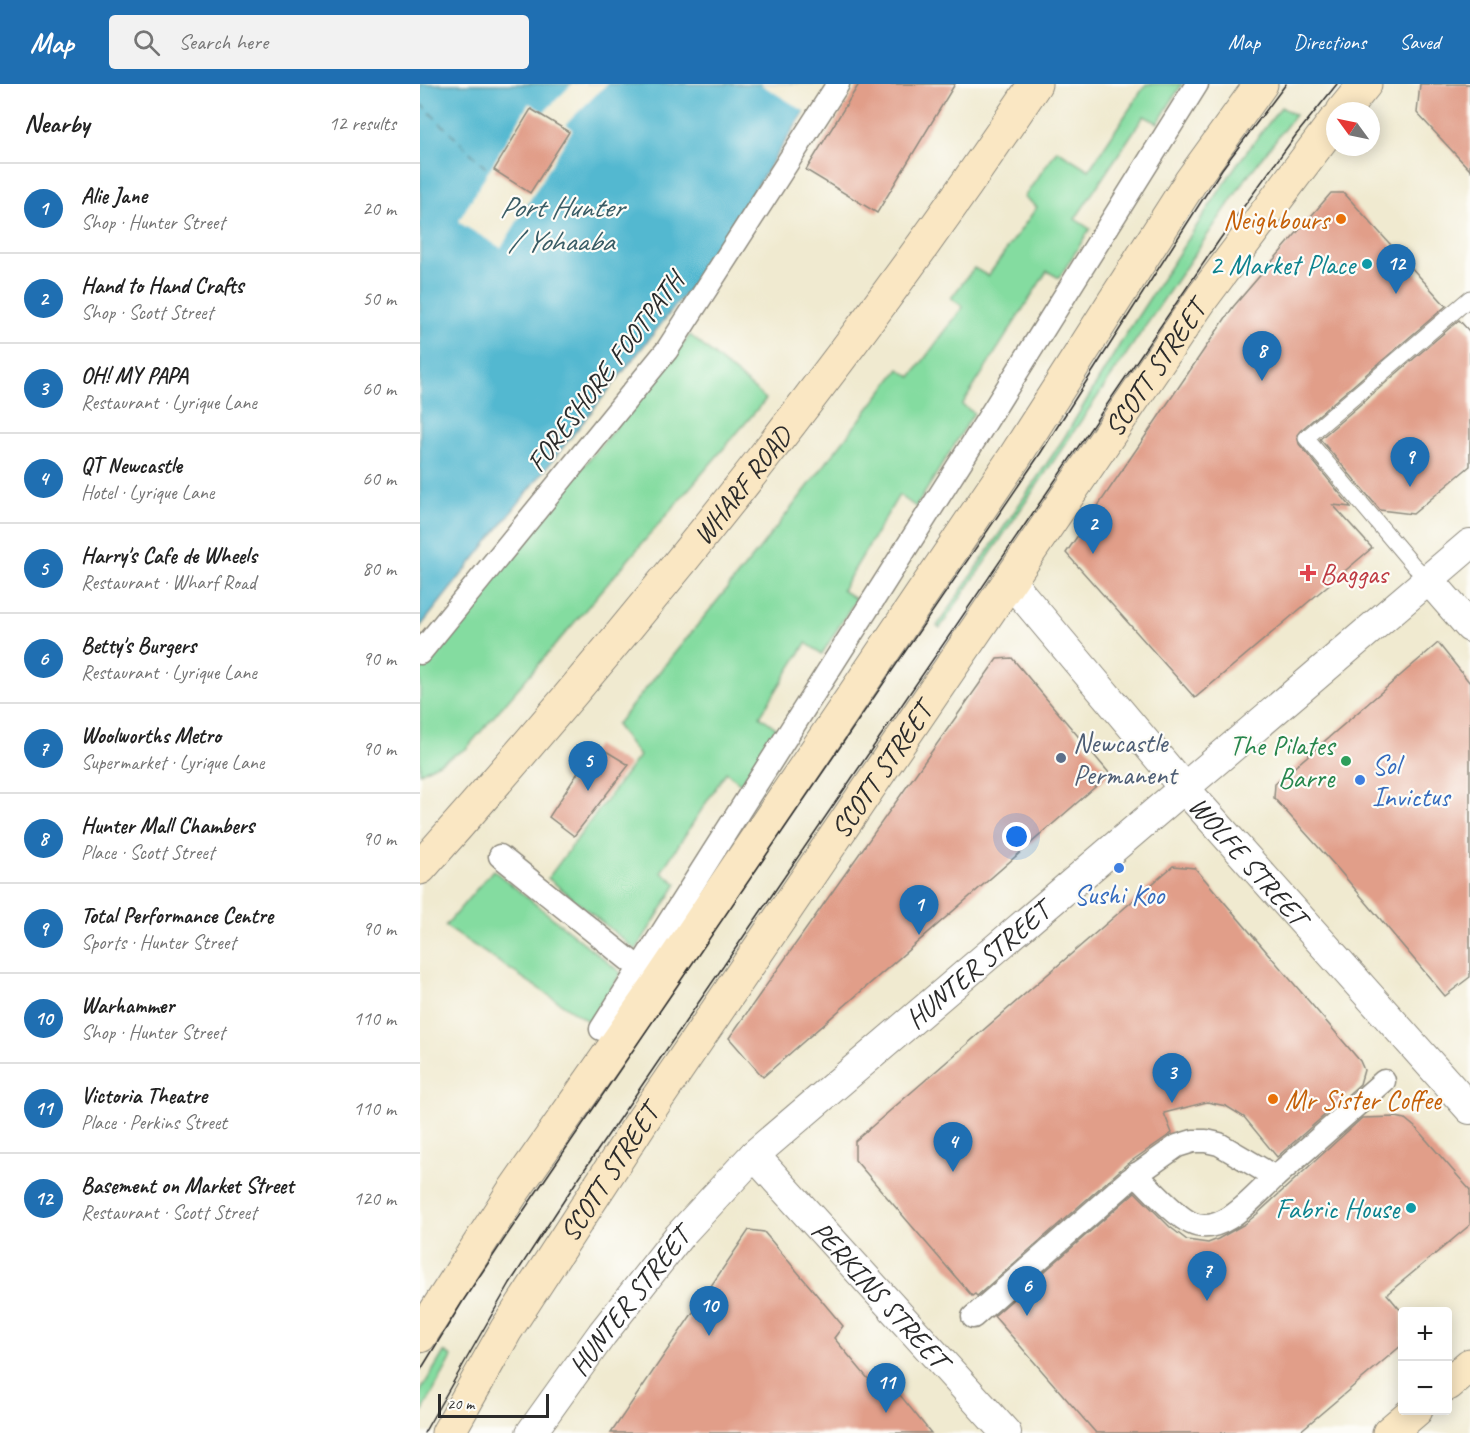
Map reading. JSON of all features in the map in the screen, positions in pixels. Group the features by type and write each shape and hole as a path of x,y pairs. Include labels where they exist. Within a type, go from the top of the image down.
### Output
{"main road":[{"name":"WHARF ROAD","path":"420,868 632,620 822,383 1035,84"},
{"path":"420,1336 512,1193 665,973 1014,458 1191,181 1261,84"},
{"path":"1350,102 1365,84"},
{"name":"SCOTT STREET","path":"448,1433 506,1330 642,1121 1202,298 1326,133"},
{"path":"1452,1381 1470,1365"},
{"path":"1389,1433 1410,1415"}],"street":[{"name":"FORESHORE FOOTPATH","path":"420,653 667,350 837,84"},
{"path":"601,1029 644,973 1197,84"},
{"name":"HUNTER STREET","path":"531,1433 602,1334 680,1236 754,1155 1470,544"},
{"name":"WOLFE STREET","path":"1009,580 1184,788 1470,1108"},
{"path":"1429,580 1470,627"},
{"path":"500,856 644,973"},
{"path":"1136,1174 1181,1217 1192,1224 1206,1227 1219,1224 1232,1217 1384,1081"},
{"path":"973,1317 1136,1174 1178,1146 1193,1141 1206,1141 1230,1149 1275,1177"},
{"name":"PERKINS STREET","path":"754,1155 1006,1433"}],"lane":[{"path":"1429,580 1306,438 1470,298"}],"green space":[{"path":"1146,84 1182,84 1158,123 1144,116 1075,219 1090,229 1059,278 1047,271 962,405 974,413 916,507 899,495 842,590 856,599 822,654 806,643 760,716 776,728 741,784 726,772 661,872 677,884 636,950 548,878 639,756 616,725 761,547 899,369 911,377 963,307 951,298 974,268 988,276 1037,207 1024,197 1057,150 1089,170"},
{"path":"1281,107 1295,115 1247,177 940,628 937,626 1064,438 1123,339 1235,167"},
{"path":"690,335 766,399 466,749 420,773 420,668"},
{"path":"493,870 621,973 589,1022 445,926"},
{"path":"444,1352 452,1357 420,1416 420,1392"}],"water":[{"name":"Port Hunter / Yohaaba","path":"420,84 822,84 700,275 420,627"}],"pier":[{"path":"572,84 607,84 566,124 573,129 501,248 458,222 529,103 544,112"},
{"path":"760,84 825,84 807,113"}],"building":[{"path":"859,84 955,84 877,213 806,170"},
{"path":"1420,84 1470,84 1470,170 1417,113"},
{"path":"531,109 569,132 530,193 494,170"},
{"path":"1331,193 1344,193 1446,306 1297,435 1299,444 1351,507 1333,505 1372,548 1195,698 1066,553 1233,307"},
{"path":"1459,320 1470,332 1470,466 1413,514 1380,510 1320,439"},
{"path":"1438,643 1470,683 1470,977 1445,996 1339,870 1274,798 1275,784"},
{"path":"1012,658 1110,774 763,1077 729,1038 997,659"},
{"path":"596,745 629,765 574,836 549,817"},
{"path":"1173,866 1195,868 1360,1061 1364,1070 1360,1084 1277,1157 1244,1117 1226,1106 1207,1102 1164,1113 1172,1133 1127,1164 977,1296 975,1294 972,1296 855,1160 855,1141"},
{"path":"1362,1118 1405,1119 1416,1128 1470,1190 1470,1225 1387,1294 1398,1307 1398,1348 1298,1433 1096,1433 994,1316 1135,1192 1170,1227 1187,1240 1208,1243 1245,1224"},
{"path":"749,1230 764,1232 843,1326 834,1338 880,1393 891,1384 931,1433 611,1433"}],"ferry route":[{"path":"420,103 489,171"}],"tram line":[{"path":"420,1371 507,1235 1040,454 1222,169 1286,84"},
{"path":"424,1433 510,1283 578,1179 1220,239 1296,135 1337,84"}],"place":[{"name":"Neighbours","path":"1341,219"},
{"name":"2 Market Place","path":"1367,264"},
{"name":"Basement on Market Street","path":"1396,294"},
{"name":"Hunter Mall Chambers","path":"1262,381"},
{"name":"Total Performance Centre","path":"1410,487"},
{"name":"Hand to Hand Crafts","path":"1093,554"},
{"name":"Baggas","path":"1308,573"},
{"name":"Newcastle Permanent","path":"1061,758"},
{"name":"The Pilates Barre","path":"1346,761"},
{"name":"Sol Invictus","path":"1360,780"},
{"name":"Harry's Cafe de Wheels","path":"588,791"},
{"name":"Sushi Koo","path":"1119,868"},
{"name":"Alie Jane","path":"919,935"},
{"name":"Mr Sister Coffee","path":"1273,1099"},
{"name":"OH! MY PAPA","path":"1172,1103"},
{"name":"QT Newcastle","path":"953,1172"},
{"name":"Fabric House","path":"1411,1208"},
{"name":"Woolworths Metro","path":"1207,1301"},
{"name":"Betty's Burgers","path":"1027,1316"},
{"name":"Warhammer","path":"709,1336"},
{"name":"Victoria Theatre","path":"886,1413"}]}
